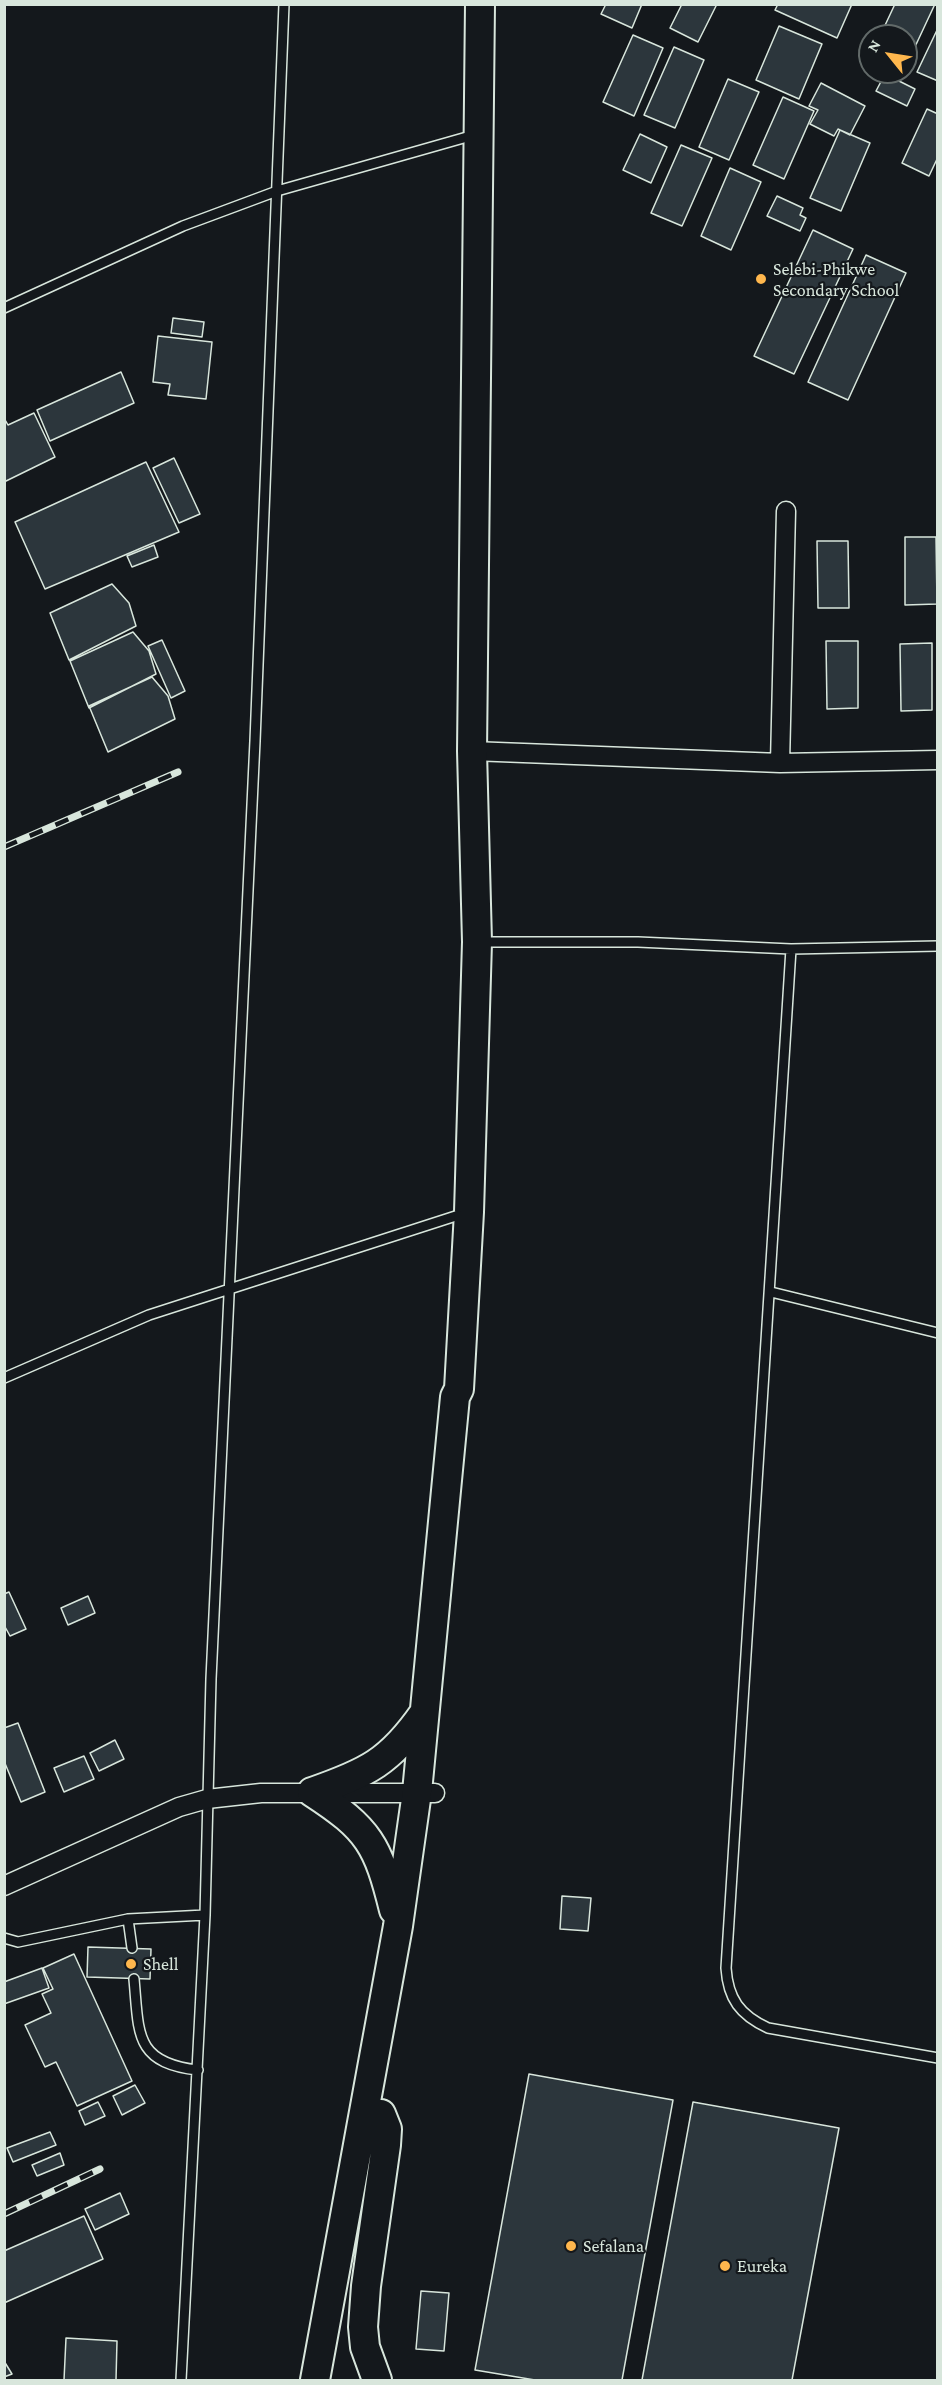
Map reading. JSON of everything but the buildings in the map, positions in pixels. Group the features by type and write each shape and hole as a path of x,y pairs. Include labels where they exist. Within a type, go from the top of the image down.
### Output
{"main road":[{"path":"315,2380 398,1926 426,1792 425,1711 455,1397 459,1389 469,1212 477,942 472,751 480,4"},
{"path":"333,2380 413,1945 426,1792 458,1557 463,1456 463,1398 459,1389"},
{"path":"312,1792 359,1775 381,1762 397,1749 425,1711"},
{"path":"312,1792 355,1822 370,1840 382,1862 398,1926"},
{"path":"377,2380 368,2356 363,2327 366,2286 386,2145 387,2130 381,2114"}],"street":[{"path":"780,763 786,511"},
{"path":"472,751 780,763 938,760"},
{"path":"4,1886 179,1807 207,1799 261,1793 426,1792"}],"lane":[{"path":"181,2380 205,1915 207,1799 231,1287 284,4"},
{"path":"4,308 183,226 277,190 480,134"},
{"path":"477,942 638,942 791,949 938,946"},
{"path":"791,949 771,1292 758,1436 726,1968 727,1988 749,2019 768,2028 938,2058"},
{"path":"4,1378 149,1315 469,1212"},
{"path":"771,1292 938,1333"},
{"path":"4,1938 18,1942 128,1919 205,1915"},
{"path":"128,1919 132,1948"},
{"path":"134,1979 139,2032 145,2047 159,2060 175,2067 198,2070"}],"railway":[{"path":"4,847 178,772"},
{"path":"4,2214 100,2169"}],"place":[{"name":"Selebi-Phikwe Secondary School","path":"761,279"},
{"name":"Shell","path":"131,1964"},
{"name":"Sefalana","path":"571,2246"},
{"name":"Eureka","path":"725,2266"}]}
